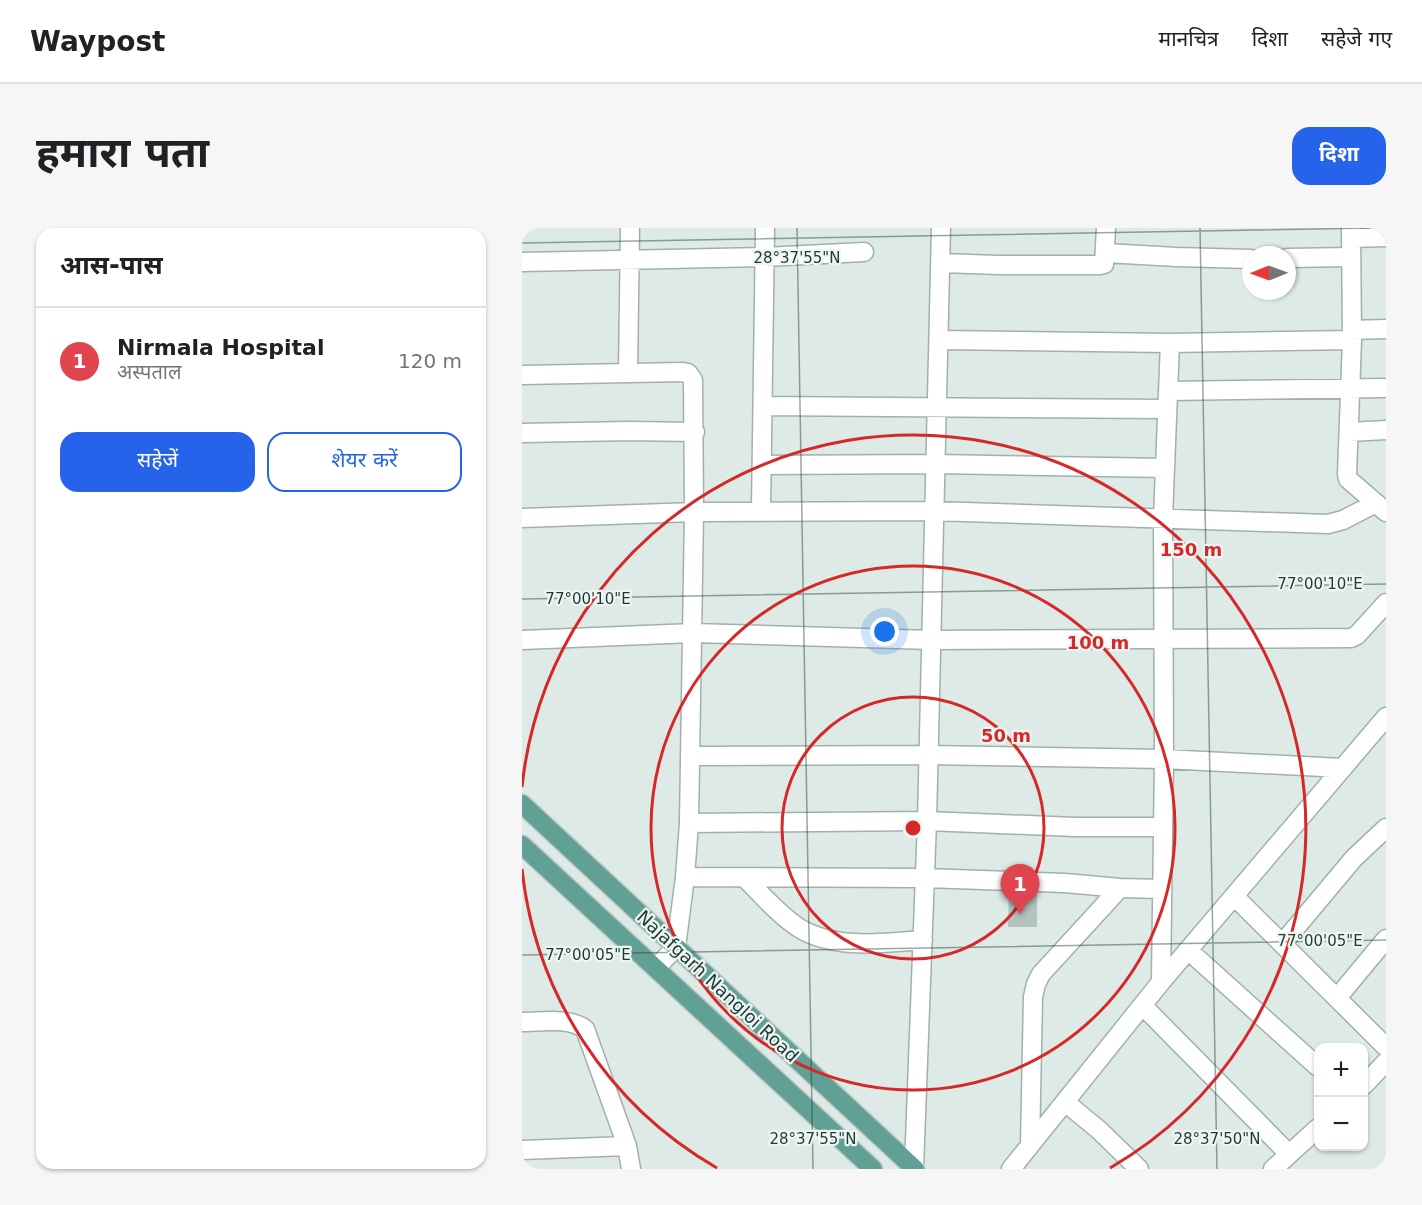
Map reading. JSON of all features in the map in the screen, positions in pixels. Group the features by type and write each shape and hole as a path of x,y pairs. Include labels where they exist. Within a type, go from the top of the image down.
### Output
{"main road":[{"name":"Najafgarh Nangloi Road","path":"522,804 914,1168"},
{"name":"Najafgarh Nangloi Road","path":"522,845 873,1169"}],"street":[{"path":"628,373 630,228"},
{"path":"761,511 765,228"},
{"path":"914,1168 927,821 941,228"},
{"path":"941,263 998,266 1100,265 1104,264 1106,253 1106,228"},
{"path":"1381,507 1348,479 1352,335 1351,233 1386,237"},
{"path":"522,262 765,257 864,252"},
{"path":"1106,253 1242,259"},
{"path":"1296,258 1351,257"},
{"path":"940,340 1170,343 1352,335 1386,329"},
{"path":"1161,982 1164,759 1163,518 1170,343"},
{"path":"522,375 688,373 693,380 695,432 689,823 676,947 656,968"},
{"path":"763,406 938,407 1168,400 1386,388"},
{"path":"1349,432 1386,430"},
{"path":"522,433 695,432"},
{"path":"762,465 936,464 1165,468"},
{"path":"522,518 694,512 935,511 1328,524 1381,507"},
{"path":"522,640 693,633 931,640 1350,638 1357,635 1386,603"},
{"path":"1011,1169 1161,982 1386,718"},
{"path":"690,756 928,755 1164,759 1342,768"},
{"path":"689,823 927,821 1075,827 1163,827"},
{"path":"1282,944 1354,858 1386,828"},
{"path":"685,877 925,878 1065,883 1162,890"},
{"path":"744,877 798,927 814,936 868,944 923,940"},
{"path":"1030,1145 1033,997 1036,984 1041,974 1120,888"},
{"path":"1234,896 1386,1047"},
{"path":"1337,998 1386,939"},
{"path":"1188,950 1314,1063"},
{"path":"1143,1005 1289,1154"},
{"path":"522,1022 567,1022 578,1024 585,1029 627,1146 632,1169"},
{"path":"1065,1102 1099,1130 1138,1169"},
{"path":"1273,1169 1314,1132"},
{"path":"522,1150 627,1146"}],"building":[{"path":"1009,888 1037,889 1037,927 1008,927"}],"place":[{"name":"Nirmala Hospital","path":"1020,914"}]}
